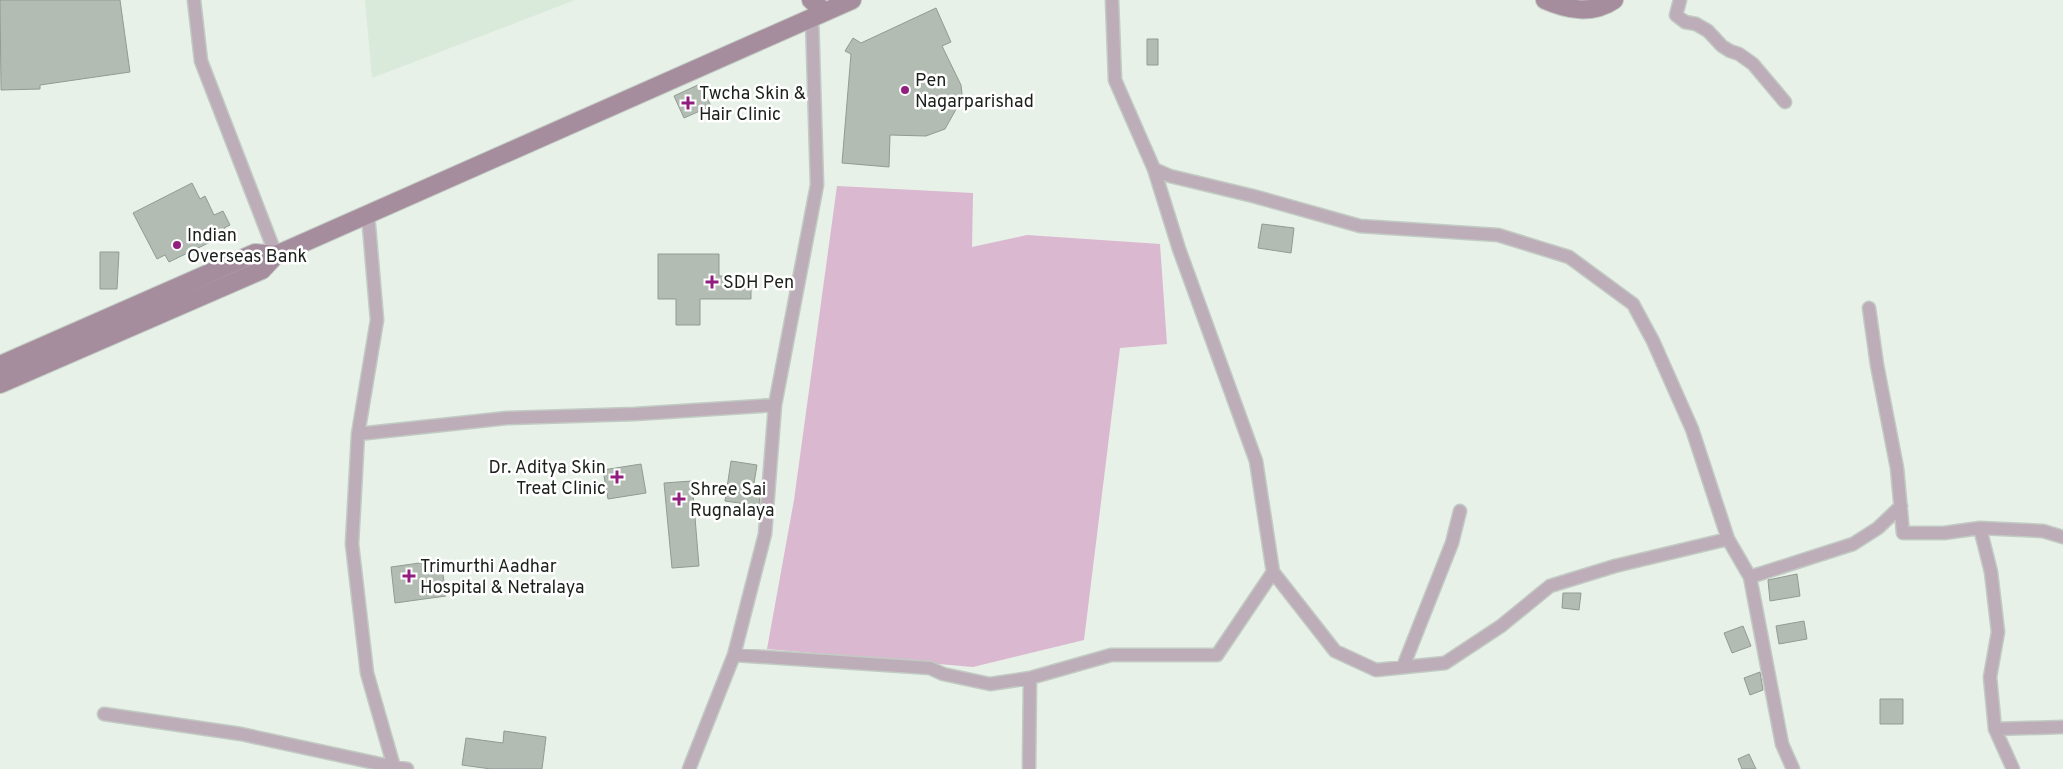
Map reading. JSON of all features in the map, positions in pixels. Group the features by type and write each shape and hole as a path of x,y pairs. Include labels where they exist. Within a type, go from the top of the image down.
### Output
{"main road":[{"path":"1545,0 1558,6 1585,11 1606,6 1614,0"},
{"path":"0,384 262,270 276,255 829,6"},
{"path":"0,364 255,253 276,255"}],"street":[{"path":"194,0 201,61 276,255"},
{"path":"1112,0 1115,80 1154,169 1179,249 1256,461 1273,572 1335,652 1376,670 1445,663 1500,626 1550,586 1614,566 1728,539"},
{"path":"1680,0 1676,15 1685,22 1696,24 1708,31 1722,46 1739,54 1753,64 1785,102"},
{"path":"688,769 734,656 765,534 775,405 817,186 829,6"},
{"path":"1154,169 1170,176 1253,196 1360,226 1498,235 1570,257 1632,304 1653,341 1692,429 1728,539 1750,577 1782,744 1793,769"},
{"path":"368,214 377,320 358,434 352,544 367,673 394,767"},
{"path":"1869,308 1876,366 1894,450 1903,533 1944,533 1980,528 2043,531 2063,537"},
{"path":"358,434 507,418 635,414 775,405"},
{"path":"1750,577 1853,544 1878,528 1901,506"},
{"path":"1403,667 1452,543 1460,511"},
{"path":"1980,528 1992,572 1998,632 1990,677 1994,729 2014,769"},
{"path":"734,656 930,668 943,674 990,684 1030,678 1111,656 1217,656 1273,572"},
{"path":"1029,769 1030,678"},
{"path":"104,714 241,734 407,769"},
{"path":"1994,729 2063,727"}],"shaded area":[{"path":"365,0 575,0 372,78"},
{"path":"837,186 973,193 972,247 1027,235 1160,244 1167,344 1120,348 1084,640 973,667 767,649 794,500"}],"building":[{"path":"0,0 120,0 130,72 40,85 40,89 1,90"},
{"name":"Pen Nagarparishad","path":"936,8 951,42 942,46 961,85 962,94 959,104 945,129 926,136 890,135 889,167 842,163 851,54 845,51 853,38 861,43"},
{"path":"1147,39 1158,39 1158,65 1147,65"},
{"path":"700,84 711,106 684,118 674,96"},
{"path":"192,183 200,199 205,196 214,215 223,211 230,225 224,228 227,234 169,262 165,255 157,259 133,213"},
{"path":"1262,224 1294,228 1291,253 1258,248"},
{"path":"100,252 119,252 117,289 100,289"},
{"path":"658,254 719,254 719,276 751,276 751,299 700,299 700,325 676,325 676,299 658,299"},
{"path":"731,461 757,465 754,483 761,484 759,506 725,501"},
{"path":"641,464 646,493 608,499 603,470"},
{"path":"692,481 699,566 672,568 664,483"},
{"path":"441,560 446,596 395,603 391,567"},
{"path":"1797,574 1800,596 1770,601 1768,580"},
{"path":"1563,593 1581,593 1579,610 1562,608"},
{"path":"1804,621 1807,639 1779,644 1776,626"},
{"path":"1743,626 1751,646 1732,653 1724,633"},
{"path":"1760,672 1763,690 1750,695 1744,678"},
{"path":"1880,699 1903,699 1903,724 1880,724"},
{"path":"504,731 546,737 542,769 491,769 462,765 466,738 503,743"},
{"path":"1749,754 1756,769 1742,769 1738,759"}],"place":[{"name":"Pen Nagarparishad","path":"905,90"},
{"name":"Twcha Skin & Hair Clinic","path":"688,103"},
{"name":"Indian Overseas Bank","path":"177,245"},
{"name":"SDH Pen","path":"712,282"},
{"name":"Dr. Aditya Skin Treat Clinic","path":"617,477"},
{"name":"Shree Sai Rugnalaya","path":"679,499"},
{"name":"Trimurthi Aadhar Hospital & Netralaya","path":"409,576"}]}
